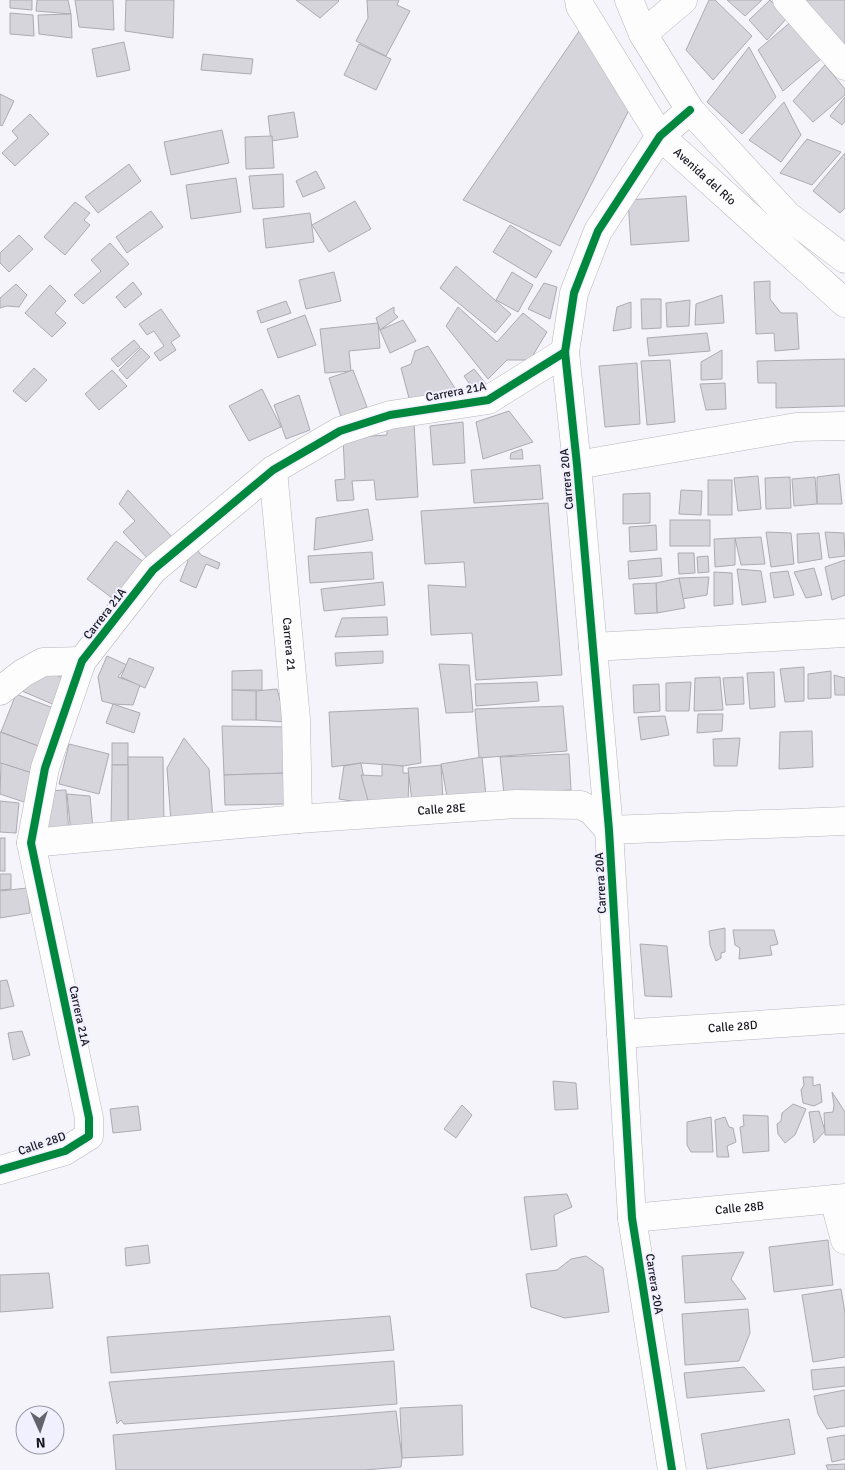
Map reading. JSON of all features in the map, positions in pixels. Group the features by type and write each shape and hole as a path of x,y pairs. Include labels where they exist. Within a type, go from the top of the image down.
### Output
{"street":[{"name":"Avenida del Río","path":"579,0 580,6 660,136 845,303"},
{"path":"628,0 643,34 690,110 788,216 845,258"},
{"path":"643,34 683,0"},
{"path":"787,0 845,66"},
{"name":"Carrera 20A","path":"672,1470 632,1218 609,830 577,464 565,352 574,293 598,231 660,136 690,110"},
{"name":"Carrera 21A","path":"89,1136 89,1118 31,843 45,768 82,661 153,570 273,470 340,431 390,415 488,400 565,352"},
{"path":"577,464 796,427 845,426"},
{"name":"Carrera 21","path":"273,470 296,719 298,819"},
{"path":"593,647 845,633"},
{"path":"0,690 23,673 43,662 82,661"},
{"name":"Calle 28E","path":"31,843 298,819 516,804 581,805 592,811 609,830"},
{"path":"609,830 845,820"},
{"name":"Calle 28D","path":"621,1034 845,1019"},
{"name":"Calle 28D","path":"0,1170 65,1151 89,1136"},
{"path":"840,1199 845,1240"},
{"name":"Calle 28B","path":"632,1218 840,1199"}],"building":[{"path":"10,0 32,0 32,10 10,8"},
{"path":"37,0 68,0 71,14 36,11"},
{"path":"75,0 113,0 114,30 79,27"},
{"path":"126,0 174,0 173,38 125,31"},
{"path":"296,0 338,0 339,1 320,18"},
{"path":"367,0 399,0 397,5 410,11 386,56 356,41 368,18"},
{"path":"709,0 715,0 752,36 713,80 686,50"},
{"path":"727,0 762,0 745,16"},
{"path":"770,0 787,18 767,40 749,20"},
{"path":"795,0 845,0 845,53"},
{"path":"10,13 33,15 34,36 10,34"},
{"path":"71,14 72,38 39,34 38,15"},
{"path":"793,20 822,58 783,91 758,50"},
{"path":"584,24 631,106 560,246 463,200"},
{"path":"124,42 130,70 97,77 92,49"},
{"path":"359,44 391,59 376,90 344,75"},
{"path":"749,47 776,97 742,134 707,102"},
{"path":"203,54 253,59 251,74 201,70"},
{"path":"825,65 845,89 845,95 813,122 793,101"},
{"path":"0,94 14,101 2,126 0,125"},
{"path":"845,97 845,121 842,125 830,116"},
{"path":"784,102 801,135 781,162 749,140"},
{"path":"294,112 298,137 271,141 268,116"},
{"path":"30,114 49,134 15,166 2,153 18,138 12,131"},
{"path":"222,130 229,163 171,175 164,142"},
{"path":"272,136 274,168 246,169 245,137"},
{"path":"807,139 841,152 812,185 780,173"},
{"path":"845,153 845,208 840,213 813,191"},
{"path":"129,164 141,181 98,213 85,197"},
{"path":"316,171 325,188 303,197 296,181"},
{"path":"283,174 284,207 253,209 249,176"},
{"path":"236,178 241,212 191,219 186,185"},
{"path":"686,196 689,241 631,245 628,200"},
{"path":"355,201 371,229 329,252 312,225"},
{"path":"75,202 90,213 84,220 90,225 65,255 44,237"},
{"path":"151,211 163,227 127,253 116,237"},
{"path":"310,213 314,242 266,248 263,219"},
{"path":"510,225 552,251 536,278 493,252"},
{"path":"19,235 33,249 9,272 0,263 0,253"},
{"path":"110,243 129,264 83,304 74,295 101,271 91,260"},
{"path":"456,266 511,314 495,333 440,288"},
{"path":"334,272 341,301 306,309 299,280"},
{"path":"512,272 533,285 518,312 496,300"},
{"path":"770,281 770,299 781,313 797,313 799,349 775,351 774,333 756,334 754,282"},
{"path":"133,282 142,294 125,308 116,297"},
{"path":"544,283 557,287 550,319 528,309"},
{"path":"16,284 27,295 19,307 7,306 0,308 0,298"},
{"path":"50,285 66,301 55,313 66,323 52,337 25,313"},
{"path":"722,295 724,323 695,325 696,304"},
{"path":"641,299 661,299 661,328 642,329"},
{"path":"690,300 689,326 667,327 666,303"},
{"path":"286,301 291,313 261,323 257,311"},
{"path":"631,302 631,328 613,331 617,307"},
{"path":"394,307 394,313 398,317 380,330 376,318"},
{"path":"458,307 497,342 523,313 547,332 530,360 507,360 488,379 446,326"},
{"path":"161,309 180,336 171,342 176,350 160,361 154,353 164,346 154,331 147,335 139,324"},
{"path":"305,315 316,345 278,358 267,329"},
{"path":"403,320 416,341 390,353 380,330"},
{"path":"378,323 380,348 349,351 351,371 325,373 320,329"},
{"path":"707,333 710,351 649,356 647,338"},
{"path":"134,340 140,347 118,367 111,359"},
{"path":"428,346 460,396 409,398 401,368 411,364 415,351"},
{"path":"141,348 150,357 127,379 119,370"},
{"path":"722,350 722,379 701,380 701,362"},
{"path":"845,359 845,406 776,408 776,383 758,383 757,361"},
{"path":"670,360 675,422 647,425 641,361"},
{"path":"637,363 640,424 605,427 599,366"},
{"path":"34,368 47,380 26,402 13,391"},
{"path":"474,369 490,389 479,397 464,376"},
{"path":"112,370 127,386 99,410 85,394"},
{"path":"353,370 367,407 341,417 329,378"},
{"path":"725,383 726,409 706,410 700,384"},
{"path":"262,389 281,427 249,441 229,406"},
{"path":"299,395 310,430 286,439 274,405"},
{"path":"509,411 533,442 483,459 476,422"},
{"path":"414,422 418,497 376,500 374,480 352,481 354,500 337,501 335,480 345,479 343,438 387,435 387,424"},
{"path":"463,422 465,463 433,465 430,426"},
{"path":"522,449 523,459 510,459 511,453"},
{"path":"540,465 543,499 474,503 471,470"},
{"path":"839,474 842,504 817,504 817,477"},
{"path":"758,476 761,509 738,511 734,478"},
{"path":"790,477 791,508 766,509 765,478"},
{"path":"815,477 817,504 794,506 792,479"},
{"path":"708,480 732,480 732,515 708,515"},
{"path":"128,490 174,539 150,561 123,532 135,521 119,504"},
{"path":"681,490 702,491 701,515 679,514"},
{"path":"650,493 650,523 623,524 623,494"},
{"path":"548,503 562,675 476,680 472,633 431,635 428,585 466,587 464,562 425,564 421,511"},
{"path":"368,509 373,540 314,550 316,518"},
{"path":"670,520 710,520 710,546 670,546"},
{"path":"656,525 657,550 630,552 629,527"},
{"path":"766,532 791,533 794,564 771,567"},
{"path":"825,532 844,533 845,556 829,558"},
{"path":"819,533 822,559 798,563 797,534"},
{"path":"761,537 765,564 741,565 735,538"},
{"path":"735,538 735,565 715,567 714,539"},
{"path":"116,541 149,566 120,604 87,579"},
{"path":"195,547 201,555 220,563 218,569 206,564 196,588 180,581 188,561 184,555"},
{"path":"372,552 374,579 310,583 308,556"},
{"path":"678,553 694,553 695,573 679,574"},
{"path":"708,556 709,572 698,573 697,557"},
{"path":"661,558 662,576 629,579 628,561"},
{"path":"845,560 845,595 832,600 825,567"},
{"path":"814,568 822,595 806,598 794,572"},
{"path":"737,569 761,571 766,602 742,605"},
{"path":"788,571 794,595 774,598 770,573"},
{"path":"714,572 732,573 733,604 714,606"},
{"path":"709,577 707,595 682,599 679,578"},
{"path":"679,578 685,608 657,613 656,583"},
{"path":"383,582 385,605 324,611 321,589"},
{"path":"656,583 657,613 635,614 633,584"},
{"path":"387,617 388,635 335,637 342,618"},
{"path":"383,651 383,663 336,666 335,653"},
{"path":"107,656 127,665 118,677 140,685 133,705 113,704 102,701 98,677"},
{"path":"129,658 154,668 145,688 121,677"},
{"path":"439,664 469,665 473,712 446,713"},
{"path":"804,667 804,701 785,702 780,669"},
{"path":"40,669 68,680 57,706 22,691"},
{"path":"262,670 262,690 232,690 232,671"},
{"path":"831,671 831,698 808,699 808,674"},
{"path":"774,672 775,707 750,709 747,673"},
{"path":"834,675 845,678 845,695 835,695"},
{"path":"720,677 723,710 694,711 695,678"},
{"path":"743,677 744,704 726,705 723,678"},
{"path":"537,682 539,701 476,706 475,684"},
{"path":"691,682 689,711 666,711 666,683"},
{"path":"659,684 660,711 634,713 633,685"},
{"path":"277,689 286,722 256,720 256,691"},
{"path":"232,690 256,691 256,720 232,720"},
{"path":"16,694 56,709 41,747 1,732"},
{"path":"113,704 140,713 134,733 106,723"},
{"path":"563,706 567,751 479,758 475,709"},
{"path":"418,708 421,763 403,766 361,763 332,767 329,712"},
{"path":"698,714 723,714 722,731 697,733"},
{"path":"665,716 669,735 641,740 638,717"},
{"path":"222,726 287,727 286,773 224,775"},
{"path":"812,731 813,767 779,769 780,732"},
{"path":"0,732 41,747 32,773 0,763"},
{"path":"184,738 209,769 213,820 171,822 167,768"},
{"path":"740,738 737,766 714,766 713,739"},
{"path":"112,743 128,743 128,765 112,765"},
{"path":"69,744 109,754 99,794 59,784"},
{"path":"569,754 571,790 504,794 500,757"},
{"path":"128,757 163,757 164,825 128,825"},
{"path":"482,757 486,796 448,802 441,764"},
{"path":"1,763 32,773 27,803 0,794"},
{"path":"361,763 369,804 339,799 344,766"},
{"path":"382,764 403,766 403,773 409,773 408,805 369,804 361,775 382,776"},
{"path":"112,765 128,765 128,825 111,825"},
{"path":"441,765 443,799 412,802 408,768"},
{"path":"286,773 287,804 225,805 224,775"},
{"path":"66,790 69,836 48,838 45,791"},
{"path":"67,794 90,796 93,830 71,833"},
{"path":"0,801 19,803 16,833 0,832"},
{"path":"0,838 5,838 5,871 0,871"},
{"path":"0,874 11,874 11,889 0,890"},
{"path":"27,888 30,913 0,918 0,891"},
{"path":"725,928 725,952 721,953 721,958 716,961 710,945 709,931"},
{"path":"733,930 774,930 778,944 770,946 772,955 739,959 740,948 735,945"},
{"path":"640,944 667,946 672,997 645,996"},
{"path":"7,980 14,1006 0,1009 0,981"},
{"path":"22,1031 30,1055 13,1060 8,1033"},
{"path":"803,1077 813,1077 813,1086 820,1084 822,1102 814,1106 803,1103 801,1090 804,1085"},
{"path":"553,1081 576,1083 578,1109 555,1110"},
{"path":"832,1092 845,1112 845,1135 825,1135 824,1113 833,1112"},
{"path":"793,1104 806,1109 795,1135 785,1143 778,1134 777,1124 781,1121 782,1113"},
{"path":"462,1105 472,1115 456,1138 444,1129"},
{"path":"138,1106 141,1130 113,1133 110,1109"},
{"path":"819,1111 825,1131 814,1143 809,1112"},
{"path":"743,1115 768,1116 769,1151 743,1153 740,1127 744,1126"},
{"path":"711,1117 713,1152 691,1152 687,1145 687,1122"},
{"path":"725,1117 729,1127 733,1128 736,1142 727,1146 729,1157 717,1157 715,1120"},
{"path":"567,1194 572,1207 554,1215 557,1246 531,1250 524,1197"},
{"path":"828,1240 833,1285 774,1292 769,1247"},
{"path":"148,1245 150,1263 126,1266 125,1248"},
{"path":"744,1252 731,1279 746,1299 685,1303 682,1256"},
{"path":"586,1256 603,1268 609,1312 565,1318 531,1307 526,1274 557,1270 571,1259"},
{"path":"49,1273 53,1308 0,1312 0,1275"},
{"path":"841,1289 845,1313 845,1357 813,1362 802,1295"},
{"path":"748,1309 750,1333 739,1361 685,1365 682,1314"},
{"path":"390,1316 394,1350 111,1373 107,1337"},
{"path":"394,1361 397,1404 124,1424 121,1420 117,1424 109,1382"},
{"path":"744,1367 765,1391 687,1398 684,1373"},
{"path":"845,1367 845,1386 813,1390 811,1370"},
{"path":"845,1390 845,1426 827,1429 818,1414 814,1396"},
{"path":"462,1405 463,1455 402,1458 400,1408"},
{"path":"396,1411 402,1458 401,1467 364,1470 116,1470 113,1435"},
{"path":"789,1419 795,1454 707,1469 701,1434"},
{"path":"845,1435 845,1459 832,1462 827,1438"},
{"path":"845,1464 845,1470 828,1470 826,1465"}],"cycle path":[{"path":"672,1470 632,1218 609,830 577,465 565,352 574,293 598,231 660,136 690,110"},
{"path":"0,1170 65,1151 89,1136 89,1118 31,843 45,768 82,661 153,570 273,470 340,431 390,415 488,400 565,352"}]}
